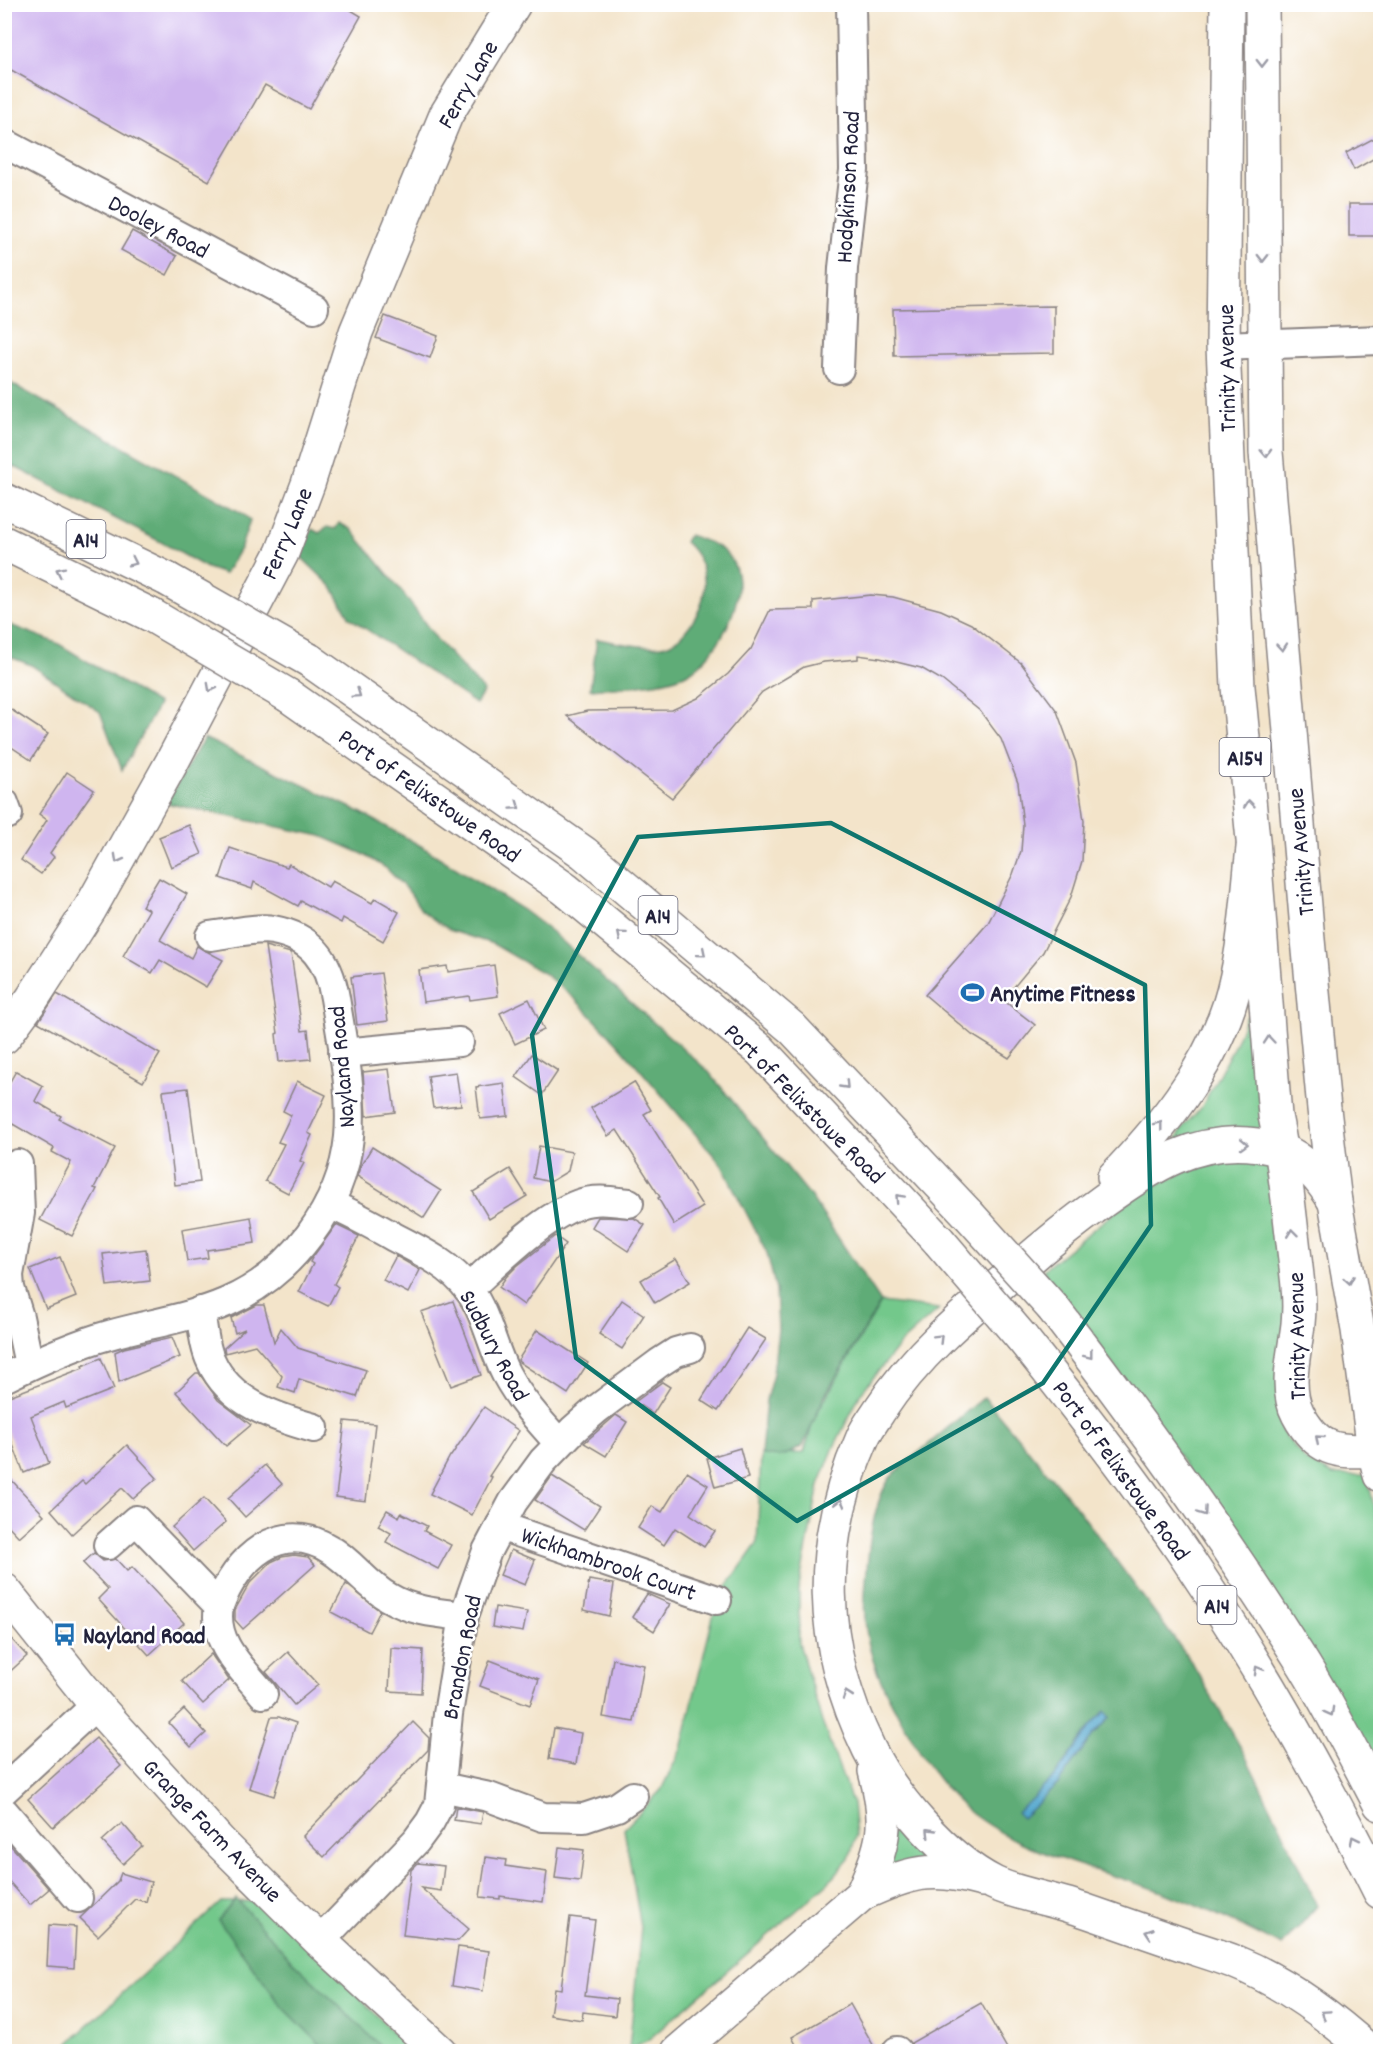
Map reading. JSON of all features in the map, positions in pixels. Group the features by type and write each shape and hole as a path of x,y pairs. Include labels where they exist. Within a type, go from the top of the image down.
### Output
{"main road":[{"name":"Ferry Lane","path":"4,1037 32,999 90,909 172,762 282,553 308,484 356,332 446,116 514,4"},
{"name":"Trinity Avenue","path":"1227,4 1223,346 1238,687 1275,1116 1282,1150 1300,1306 1291,1387 1292,1398 1306,1426 1321,1443 1347,1452 1378,1458 1335,1202 1307,929 1267,464 1262,4"},
{"name":"Port of Felixstowe Road","path":"4,500 167,579 309,660 584,853 792,1028 969,1215 1053,1308 1117,1391 1233,1555 1300,1659 1380,1804"},
{"name":"Port of Felixstowe Road","path":"4,543 151,615 289,696 565,889 760,1050 939,1241 1022,1338 1076,1406 1171,1535 1241,1642 1350,1832 1380,1892"},
{"path":"1063,1230 1140,1150 1177,1103 1211,1048 1229,1006 1239,963 1253,848"},
{"path":"862,1893 880,1851 884,1831 884,1806 869,1749 840,1674 830,1630 829,1583 832,1538 849,1471 865,1432 892,1391 957,1320 1063,1230 1143,1172 1168,1159 1193,1149 1234,1144 1253,1144 1282,1150 1318,1177 1335,1202"},
{"name":"Grange Farm Avenue","path":"4,1590 96,1705 221,1843 320,1941 440,2052"},
{"path":"869,1749 884,1776 930,1833 957,1858 995,1883"},
{"path":"678,2052 862,1893 899,1877 924,1872 965,1875 995,1883 1238,1963 1302,1999 1340,2024 1370,2052"}],"street":[{"name":"Hodgkinson Road","path":"839,369 843,268 854,170 851,4"},
{"name":"Dooley Road","path":"4,143 314,308"},
{"path":"1223,346 1380,340"},
{"name":"Nayland Road","path":"17,1371 108,1335 227,1302 253,1288 274,1272 305,1240 329,1204 339,1182 349,1136 349,1108 332,982 326,965 318,952 288,935 271,929 210,936"},
{"path":"343,1053 459,1042"},
{"path":"17,1371 21,1324 10,1288 9,1275 20,1213 18,1164"},
{"path":"468,1289 554,1217 579,1204 601,1200 629,1203"},
{"name":"Sudbury Road","path":"329,1204 347,1211 449,1269 477,1302 505,1372 519,1396 559,1443"},
{"path":"200,1311 210,1359 218,1375 231,1389 244,1400 266,1412 314,1428"},
{"path":"1358,1330 1380,1374"},
{"name":"Brandon Road","path":"320,1941 416,1842 439,1805 448,1714 464,1616 487,1551 528,1479 559,1443 597,1409 676,1352 690,1348"},
{"path":"108,1545 136,1520 219,1606"},
{"name":"Wickhambrook Court","path":"500,1526 717,1600"},
{"path":"263,1694 226,1648 218,1633 217,1619 219,1606 233,1576 261,1547 275,1541 301,1538 315,1540 332,1550 385,1596 400,1604 416,1609 464,1616"},
{"path":"4,1790 96,1705"},
{"path":"442,1787 489,1797 543,1817 563,1818 584,1818 600,1814 617,1807 633,1796"},
{"path":"4,1812 78,1898"}],"highlighted area":[{"path":"831,823 1145,985 1151,1225 1043,1383 797,1521 576,1358 532,1035 638,837"}],"green space":[{"path":"5,380 242,513 250,520 241,547 225,574 207,568 5,462"},
{"path":"339,523 351,529 400,589 438,641 484,691 476,704 350,618 332,587 298,554 312,529 319,533 327,527 335,529"},
{"path":"689,535 724,551 732,561 737,574 738,589 735,605 729,622 712,652 690,672 680,677 656,683 590,689 597,639 641,646 666,645 680,637 697,615 704,593 703,571 693,551 685,542"},
{"path":"5,623 57,643 158,704 122,770 100,712 31,665 5,655"},
{"path":"204,738 360,812 421,846 523,910 552,932 708,1071 809,1194 881,1302 824,1397 803,1446 782,1456 772,1457 761,1454 766,1400 773,1374 778,1329 776,1290 767,1253 721,1164 619,1045 575,999 545,974 493,944 452,931 437,922 421,910 410,893 386,868 363,854 321,836 166,803"},
{"path":"1255,1011 1270,1134 1176,1139 1184,1126 1201,1108 1235,1044 1246,1017"},
{"path":"1254,1160 1274,1165 1288,1299 1278,1397 1281,1430 1305,1460 1333,1475 1367,1475 1380,1532 1380,1783 1177,1453 1043,1270 1118,1210 1160,1183 1203,1167"},
{"path":"881,1302 939,1309 900,1344 861,1393 834,1447 819,1485 799,1587 799,1643 822,1722 853,1804 856,1836 849,1859 828,1883 648,2040 629,2049 641,1927 624,1829 661,1790 681,1749 717,1600 757,1544 761,1454 804,1453 814,1418"},
{"path":"984,1397 1078,1509 1192,1663 1244,1753 1281,1828 1317,1906 1282,1946 1173,1896 1057,1858 1009,1837 966,1809 947,1790 923,1757 893,1706 873,1660 866,1628 864,1611 871,1532 879,1501 892,1475","holes":["1105,1711 1110,1718 1092,1736 1058,1784 1022,1818 1087,1731"]},
{"path":"895,1811 937,1859 884,1873"},
{"path":"236,1899 294,1963 386,2051 327,2051 281,2005 218,1920"},
{"path":"271,1901 410,2051 59,2052 221,1902"}],"water":[{"path":"1105,1711 1110,1718 1092,1736 1058,1784 1022,1818 1017,1813 1057,1774 1087,1731"}],"building":[{"path":"4,4 341,4 361,16 309,109 265,85 209,181 4,66"},
{"path":"1380,135 1380,155 1354,170 1346,153"},
{"path":"1349,204 1380,204 1380,236 1349,236"},
{"path":"132,231 177,256 167,275 121,250"},
{"path":"1054,306 1054,353 894,356 893,309"},
{"path":"385,316 438,336 430,358 376,338"},
{"path":"871,595 893,597 941,610 971,624 1021,663 1057,711 1076,763 1084,821 1082,861 1071,897 1043,952 1003,1000 1035,1025 1009,1058 972,1035 925,995 988,923 1013,874 1021,851 1023,825 1018,783 1001,739 980,711 942,680 921,668 858,655 858,659 824,662 804,667 762,692 672,798 567,716 587,711 672,710 698,698 728,674 751,649 770,610 813,609 813,601"},
{"path":"4,705 48,734 31,760 4,742"},
{"path":"67,772 94,790 50,853 54,857 41,874 21,860 47,820 39,814"},
{"path":"189,825 202,854 171,867 159,837"},
{"path":"230,848 287,867 289,864 328,887 332,881 372,903 375,898 399,912 383,941 343,918 341,923 301,901 298,906 254,882 252,889 220,878"},
{"path":"159,878 187,894 160,940 191,958 197,946 223,960 206,987 160,960 152,973 123,956 149,910 142,906"},
{"path":"265,946 291,953 302,1031 308,1030 311,1059 279,1062 276,1034 278,1033"},
{"path":"494,965 498,996 470,1000 469,996 423,1002 419,970 447,966 448,972"},
{"path":"381,973 388,1021 357,1025 351,977"},
{"path":"57,994 160,1054 143,1082 38,1022"},
{"path":"529,999 544,1030 515,1044 500,1013"},
{"path":"532,1054 558,1071 542,1095 516,1077"},
{"path":"389,1069 395,1112 366,1116 363,1072"},
{"path":"16,1071 43,1086 35,1101 61,1116 59,1119 115,1148 94,1188 97,1189 72,1236 40,1220 71,1162 52,1152 54,1148 4,1119 4,1092"},
{"path":"456,1072 461,1105 433,1108 428,1076"},
{"path":"297,1081 326,1095 308,1133 312,1135 300,1161 304,1163 288,1193 265,1181 284,1144 278,1142 291,1115 283,1111"},
{"path":"634,1082 651,1110 644,1114 703,1207 674,1225 658,1198 660,1197 617,1130 608,1136 591,1108"},
{"path":"504,1083 508,1116 480,1119 476,1087"},
{"path":"188,1088 200,1182 175,1185 163,1091"},
{"path":"539,1146 572,1152 568,1171 550,1182 533,1178"},
{"path":"372,1147 441,1191 424,1218 357,1176"},
{"path":"510,1169 527,1196 489,1219 473,1192"},
{"path":"251,1217 255,1243 207,1250 208,1258 187,1261 182,1229"},
{"path":"598,1217 634,1218 645,1225 628,1251 592,1227"},
{"path":"336,1225 359,1236 334,1284 338,1287 328,1306 299,1292 313,1264 310,1262 312,1258"},
{"path":"555,1236 566,1244 524,1305 499,1287 517,1266"},
{"path":"146,1249 150,1281 107,1286 103,1254"},
{"path":"396,1256 420,1270 408,1293 383,1280"},
{"path":"60,1257 76,1297 46,1309 30,1269"},
{"path":"676,1259 690,1282 655,1303 641,1280"},
{"path":"622,1300 644,1315 622,1349 599,1334"},
{"path":"453,1301 481,1375 451,1386 421,1312"},
{"path":"257,1305 264,1305 274,1342 281,1328 298,1348 366,1370 357,1397 299,1379 295,1393 278,1387 282,1376 255,1345 225,1353 224,1348 245,1329 235,1333 231,1318"},
{"path":"747,1328 766,1339 718,1411 701,1400"},
{"path":"537,1330 588,1363 568,1394 518,1360"},
{"path":"172,1337 180,1357 119,1382 115,1352"},
{"path":"101,1358 114,1389 66,1408 64,1402 31,1416 49,1463 24,1473 4,1422 4,1398 83,1368 82,1366"},
{"path":"196,1373 199,1373 218,1400 251,1425 226,1446 176,1392"},
{"path":"662,1382 670,1387 653,1414 635,1402"},
{"path":"484,1407 519,1431 489,1476 492,1477 472,1515 430,1494 450,1456"},
{"path":"616,1415 627,1422 606,1456 584,1443"},
{"path":"345,1421 375,1424 366,1501 336,1497"},
{"path":"127,1445 157,1478 133,1499 122,1488 72,1534 51,1510 82,1481 85,1484"},
{"path":"740,1448 748,1478 715,1487 707,1458"},
{"path":"265,1465 282,1484 245,1517 228,1498"},
{"path":"4,1472 44,1515 19,1537 4,1521"},
{"path":"687,1472 708,1485 690,1514 715,1531 704,1547 675,1528 664,1545 638,1528 652,1506 662,1512"},
{"path":"552,1476 600,1506 584,1530 535,1500"},
{"path":"204,1498 226,1522 193,1551 172,1527"},
{"path":"387,1510 399,1517 401,1513 427,1526 424,1531 451,1545 438,1569 386,1542 391,1533 378,1526"},
{"path":"511,1550 535,1560 525,1585 500,1575"},
{"path":"94,1553 103,1561 116,1559 127,1571 132,1567 184,1623 149,1655 98,1599 108,1589 83,1563"},
{"path":"294,1555 308,1557 315,1565 243,1629 235,1620 235,1610 250,1583 271,1562"},
{"path":"589,1580 614,1584 609,1616 584,1610"},
{"path":"346,1584 380,1611 369,1632 331,1612"},
{"path":"647,1594 670,1604 654,1631 632,1617"},
{"path":"495,1607 527,1612 523,1632 492,1627"},
{"path":"4,1631 27,1656 4,1677"},
{"path":"391,1648 423,1650 421,1693 389,1691"},
{"path":"288,1652 318,1685 294,1705 266,1672"},
{"path":"211,1654 229,1680 203,1704 182,1681"},
{"path":"613,1659 644,1665 634,1722 603,1717"},
{"path":"490,1660 539,1679 530,1705 480,1686"},
{"path":"184,1709 206,1733 191,1747 169,1723"},
{"path":"271,1717 279,1717 296,1723 274,1796 249,1788"},
{"path":"413,1722 429,1738 428,1750 324,1857 303,1836"},
{"path":"554,1728 581,1733 576,1764 549,1759"},
{"path":"96,1738 121,1766 53,1827 28,1799"},
{"path":"456,1807 483,1812 481,1824 454,1820"},
{"path":"122,1823 142,1846 123,1864 102,1841"},
{"path":"4,1838 49,1889 30,1905 4,1876"},
{"path":"559,1847 584,1850 580,1881 555,1878"},
{"path":"486,1857 506,1860 505,1866 547,1872 543,1902 500,1896 500,1899 480,1897"},
{"path":"418,1863 444,1866 441,1891 421,1888 469,1929 458,1941 403,1935 411,1870"},
{"path":"121,1873 151,1882 146,1902 135,1899 98,1936 80,1918 118,1881"},
{"path":"570,1917 595,1920 585,1995 617,1999 615,2016 583,2012 582,2020 550,2015 554,1988 561,1989"},
{"path":"49,1925 76,1927 74,1968 47,1966"},
{"path":"458,1947 489,1951 483,1991 452,1986"},
{"path":"981,2003 1009,2052 914,2052 911,2043"},
{"path":"850,2004 877,2052 800,2052 792,2037"}],"place":[{"name":"Anytime Fitness","path":"972,993"},
{"name":"Nayland Road","path":"65,1635"}]}
